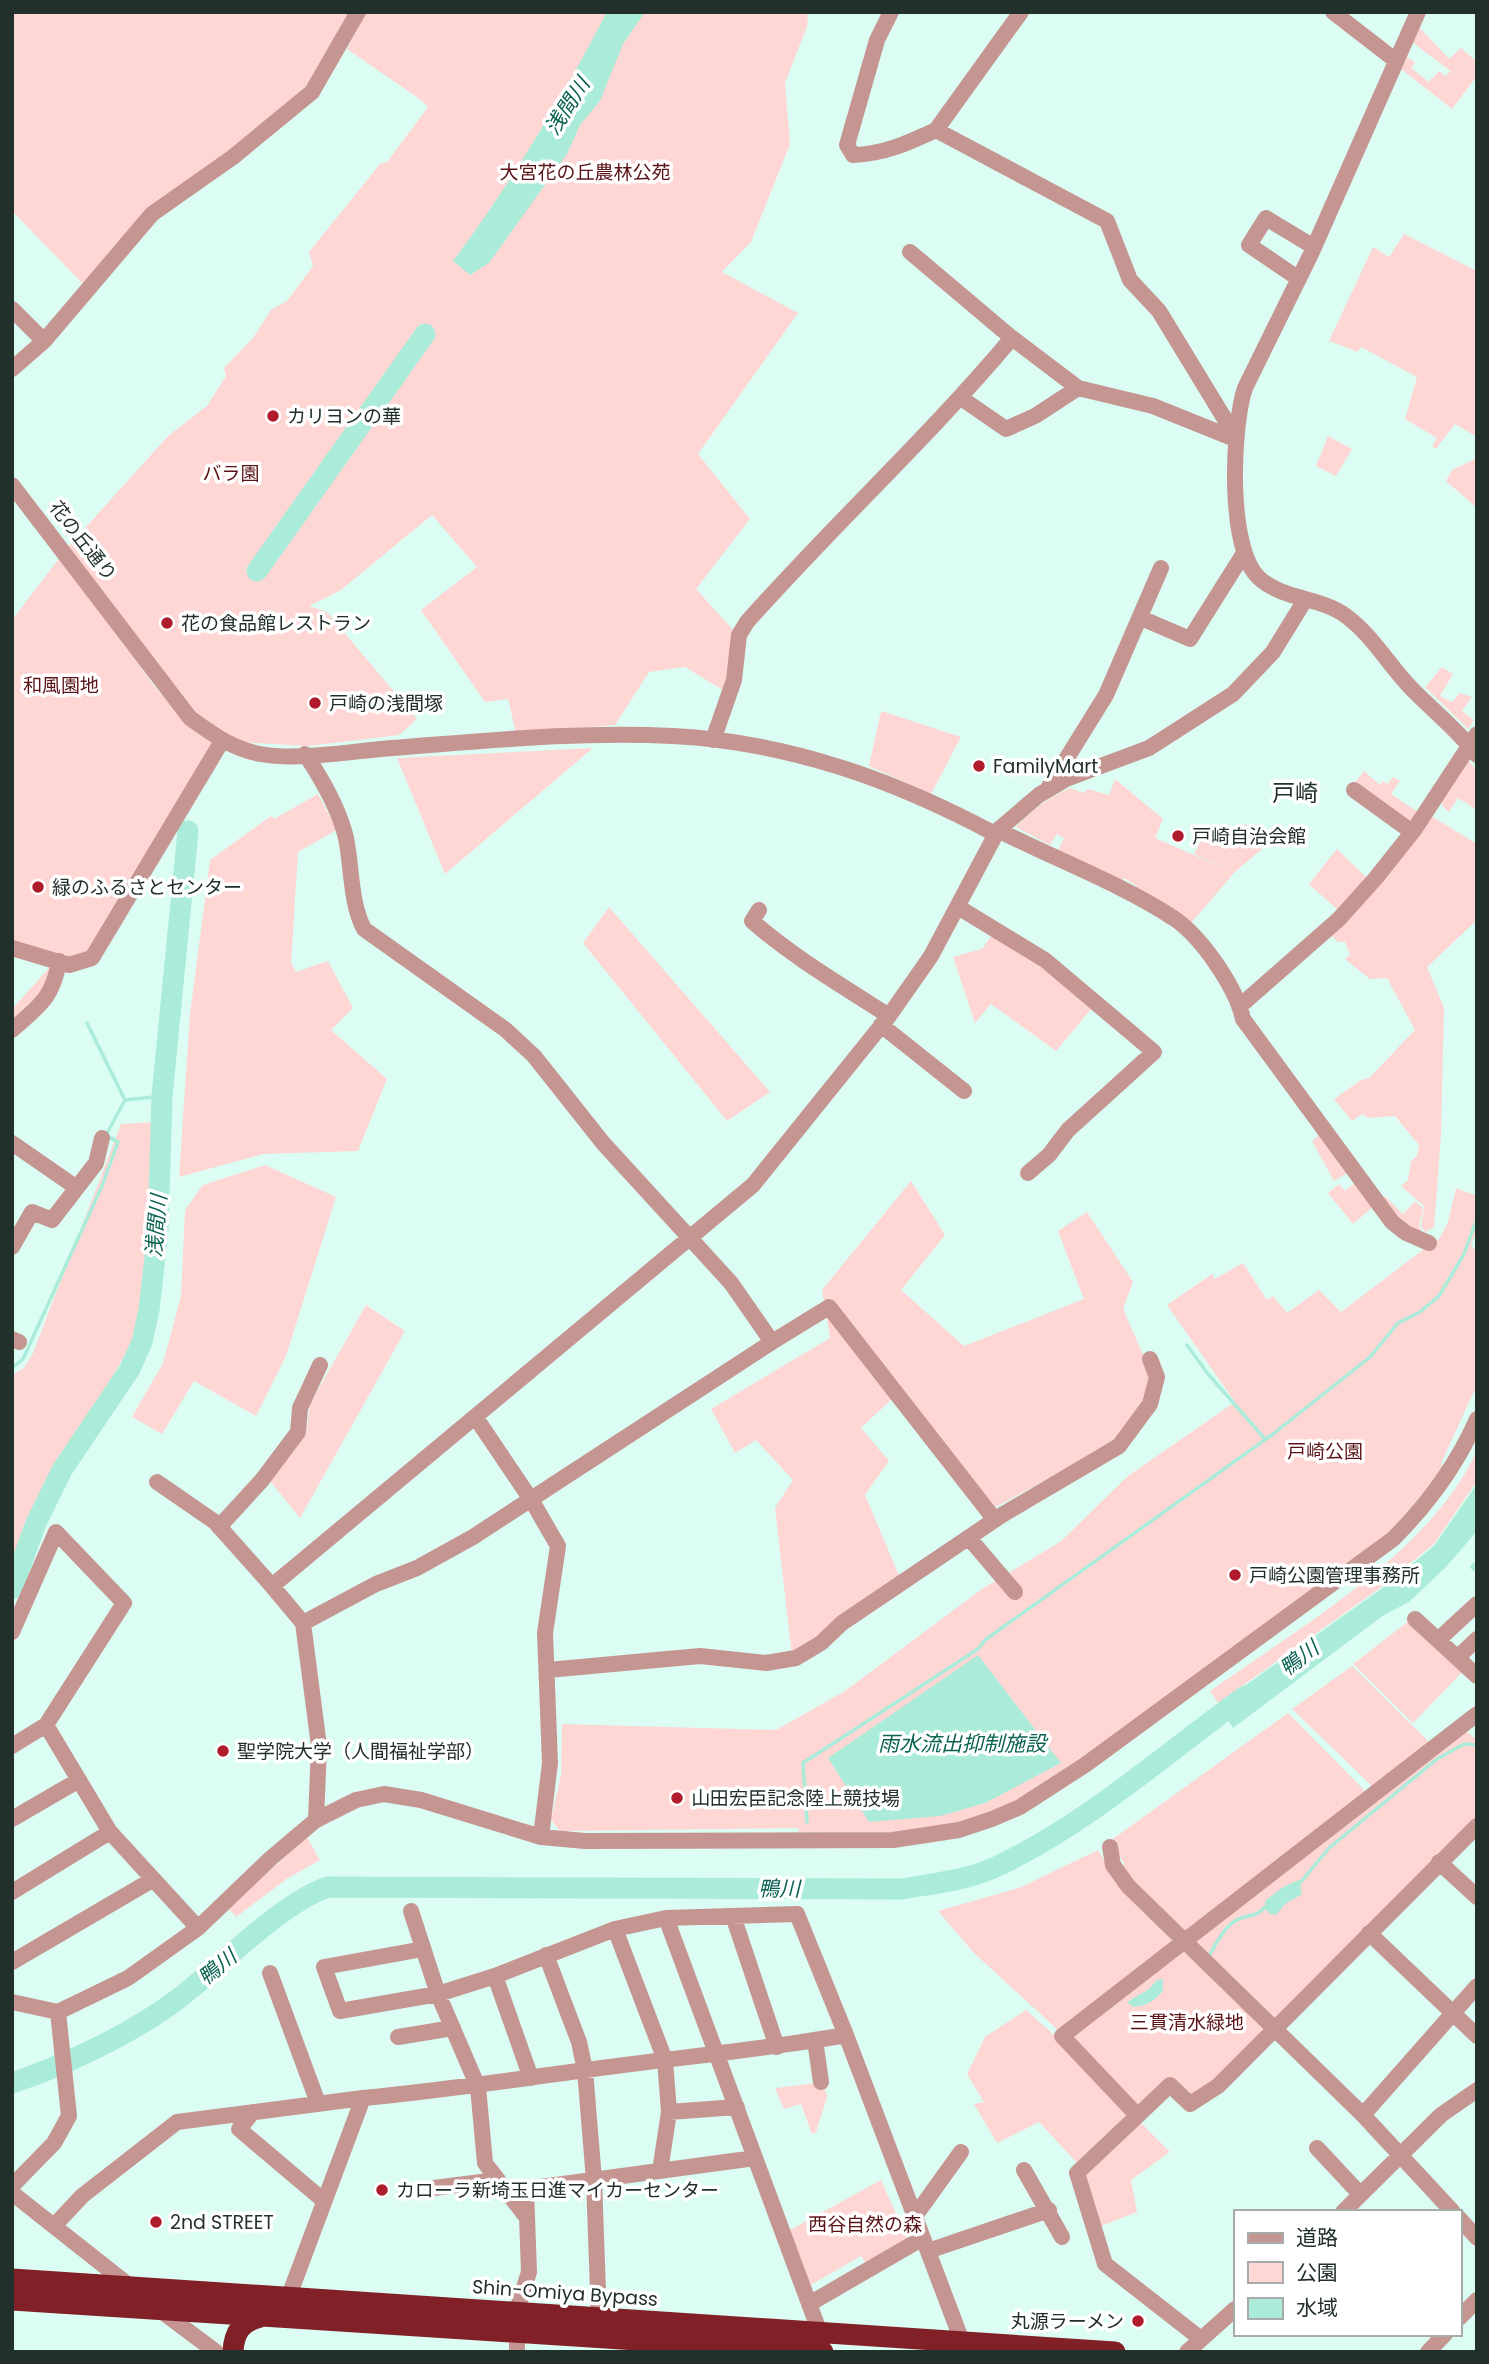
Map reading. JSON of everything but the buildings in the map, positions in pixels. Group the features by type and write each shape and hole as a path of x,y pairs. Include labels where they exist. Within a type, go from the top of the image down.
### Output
{"highway":[{"name":"Shin-Omiya Bypass","path":"12,2278 289,2296 517,2333 599,2319 821,2342 1115,2352"},
{"name":"Shin-Omiya Bypass","path":"12,2300 517,2333 692,2348 745,2350 821,2342"},
{"path":"233,2352 235,2334 240,2328 260,2317"}],"street":[{"path":"12,369 44,341 152,214 233,158 312,92 358,12"},
{"path":"891,12 877,40 847,145 853,155 896,149 936,130 1021,12"},
{"path":"1333,12 1395,60"},
{"path":"1240,1006 1339,919 1412,832 1474,745 1410,687 1365,633 1348,617 1260,578 1244,553 1239,532 1235,439 1245,388 1314,247 1418,12"},
{"path":"936,130 1107,221 1130,280 1159,311 1226,421 1237,422"},
{"path":"1299,279 1249,245 1266,218 1314,247"},
{"path":"910,252 1012,338 1078,388 1153,406 1235,439"},
{"path":"12,309 44,341"},
{"path":"713,740 734,680 739,635 747,622 814,547 961,398 1012,338"},
{"path":"961,398 1006,429 1035,416 1078,388"},
{"name":"花の丘通り","path":"12,485 121,624 190,718 222,741 260,754 305,754 573,737 674,736 806,754 846,766 996,832 1176,920 1195,937 1225,977 1240,1006 1243,1019 1371,1196 1397,1228 1429,1243"},
{"path":"1141,618 1190,639 1244,553"},
{"path":"1047,790 1106,695 1161,568"},
{"path":"272,1586 691,1240 753,1185 885,1021 931,956 996,832 1047,790 1066,779 1149,748 1233,694 1273,652 1305,600"},
{"path":"15,951 69,965 92,958 222,741"},
{"path":"305,754 320,776 345,836 357,916 364,929 506,1030 534,1056 603,1143 731,1283 772,1342"},
{"path":"1354,790 1412,832"},
{"path":"958,907 1045,960 1154,1052 1068,1130 1049,1156 1028,1173"},
{"path":"759,910 752,921 762,930 885,1021 964,1091"},
{"path":"12,1030 41,1004 55,985 59,961"},
{"path":"12,1247 32,1212 52,1220 96,1163 102,1138"},
{"path":"12,1143 76,1188"},
{"path":"303,1623 376,1584 417,1568 532,1501 829,1307 995,1520"},
{"path":"548,1670 700,1656 766,1663 796,1658 821,1643 842,1623 995,1520 1119,1446 1150,1404 1157,1377 1150,1359"},
{"path":"219,1527 262,1480 298,1432 300,1408 320,1365"},
{"path":"476,1418 532,1501 558,1546 546,1608 550,1763 541,1837"},
{"path":"12,2002 58,2012 128,1978 198,1928 271,1858 316,1820 349,1802 384,1794 421,1800 541,1837 585,1841 893,1840 959,1830 1020,1807 1118,1742 1393,1539 1414,1518 1458,1458 1477,1419"},
{"path":"157,1482 219,1527 303,1623 319,1746 316,1820"},
{"path":"12,1632 56,1532 124,1604 46,1725 12,1746"},
{"path":"969,1538 1015,1592"},
{"path":"1438,1640 1477,1604"},
{"path":"1415,1619 1477,1676"},
{"path":"1457,1658 1477,1639"},
{"path":"1136,2114 1062,2036 1477,1714"},
{"path":"46,1725 110,1832 198,1928"},
{"path":"12,1819 79,1780"},
{"path":"1201,2339 1105,2264 1077,2173 1136,2114 1170,2085 1190,2104 1218,2086 1477,1826"},
{"path":"12,1892 110,1832"},
{"path":"1110,1847 1113,1865 1128,1886 1363,2115 1451,2210"},
{"path":"1439,1862 1477,1897"},
{"path":"12,1962 152,1880"},
{"path":"411,1911 438,1994 478,2087 485,2163 527,2218"},
{"path":"423,1949 324,1967 340,2011 438,1994 495,1976 615,1929 666,1918 797,1914 964,2346"},
{"path":"733,1916 777,2047"},
{"path":"666,1918 821,2342"},
{"path":"615,1929 665,2060 669,2112 660,2171"},
{"path":"1369,1933 1477,2036"},
{"path":"546,1955 579,2042 585,2070 594,2180 599,2319"},
{"path":"270,1973 318,2103"},
{"path":"495,1976 531,2078"},
{"path":"1363,2115 1477,1986"},
{"path":"12,2186 62,2132 69,2116 58,2012"},
{"path":"398,2038 453,2028"},
{"path":"54,2226 82,2196 177,2122 318,2103 478,2087 585,2070 777,2047 846,2035"},
{"path":"815,2040 821,2082"},
{"path":"1345,2210 1454,2103 1477,2090"},
{"path":"289,2296 363,2098"},
{"path":"669,2112 737,2108"},
{"path":"253,2112 239,2129 324,2201"},
{"path":"1317,2148 1360,2194"},
{"path":"915,2216 961,2152"},
{"path":"517,2333 529,2272 526,2189 755,2158"},
{"path":"1024,2170 1062,2237"},
{"path":"434,2188 497,2180"},
{"path":"12,2193 216,2352"},
{"path":"809,2304 926,2245 1049,2210"},
{"path":"1461,2220 1477,2238"},
{"path":"1461,2316 1477,2300"},
{"path":"1186,2352 1234,2310"},
{"path":"1428,2352 1443,2336"}],"green space":[{"path":"12,12 358,12 312,92 173,195 83,284 12,211"},
{"name":"大宮花の丘農林公苑","path":"366,12 807,12 808,24 785,83 790,144 751,242 722,272 798,313 698,454 750,519 696,589 735,632 726,692 685,667 649,672 615,725 516,733 508,699 485,702 421,610 477,567 432,515 341,590 309,606 327,612 417,719 399,735 308,746 237,742 194,713 68,547 168,436 207,406 226,376 224,368 253,338 271,310 287,301 313,266 309,252 380,164 387,162 428,107 347,49"},
{"path":"1420,28 1449,59 1461,48 1477,62 1477,76 1452,109 1401,69 1407,57 1415,62 1411,68 1429,82 1439,71 1446,76 1449,72 1453,73 1412,42"},
{"path":"1404,234 1477,271 1477,437 1455,424 1436,449 1432,446 1437,438 1405,419 1417,377 1361,347 1358,352 1329,341 1373,247 1389,257"},
{"path":"1328,436 1352,449 1336,476 1316,466"},
{"path":"1477,458 1477,508 1446,481 1452,470"},
{"name":"和風園地","path":"61,556 155,687 188,724 214,744 90,955 74,961 12,943 12,620"},
{"path":"1442,667 1453,674 1440,696 1452,702 1460,693 1472,697 1462,711 1474,720 1468,729 1425,687"},
{"path":"881,711 961,737 931,794 869,766"},
{"path":"593,748 445,874 397,758"},
{"path":"1466,757 1477,771 1477,810 1458,798 1449,812 1443,807 1439,796"},
{"path":"1364,771 1380,785 1383,781 1387,784 1393,777 1400,781 1391,794 1421,814 1412,826 1353,785"},
{"path":"1115,779 1163,819 1155,838 1233,872 1194,854 1203,836 1229,847 1245,824 1255,832 1248,840 1262,849 1235,872 1191,923 1136,891 1137,886 1124,878 1120,885 1056,855 1064,838 1057,834 1050,845 1016,827 1041,804 1071,788 1083,793 1088,789 1109,795"},
{"path":"318,794 337,830 298,852 291,963 296,972 328,961 353,1008 331,1030 387,1079 358,1151 263,1154 179,1177 190,1014 210,860 271,816 274,819"},
{"path":"1428,814 1477,844 1477,920 1427,967 1444,1008 1441,1135 1434,1227 1425,1232 1421,1226 1424,1206 1401,1186 1408,1180 1411,1161 1417,1156 1419,1145 1395,1116 1368,1118 1362,1114 1352,1121 1334,1099 1361,1080 1369,1078 1415,1030 1387,978 1370,979 1345,959 1350,955 1345,942 1338,942 1328,932"},
{"path":"1337,849 1369,880 1342,914 1309,884"},
{"path":"609,907 770,1092 727,1121 583,943"},
{"path":"993,934 1043,964 1093,1007 1056,1051 991,1004 975,1023 953,957 982,949"},
{"path":"49,968 54,974 47,991 12,1025 12,1009"},
{"path":"153,1122 150,1261 133,1340 101,1397 48,1477 12,1565 12,1375 24,1368 33,1353 121,1124"},
{"path":"1322,1133 1346,1167 1346,1174 1334,1181 1312,1141"},
{"path":"265,1165 336,1197 286,1356 256,1416 194,1381 162,1434 132,1417 163,1363 181,1296 185,1210 203,1185"},
{"path":"911,1181 945,1235 901,1290 964,1346 1084,1299 1058,1231 1087,1212 1133,1282 1123,1309 1152,1375 1146,1400 1118,1441 992,1509 894,1397 861,1428 889,1461 865,1495 900,1578 792,1656 775,1508 793,1480 756,1440 735,1453 711,1409 830,1338 822,1290"},
{"path":"1355,1183 1374,1206 1353,1224 1328,1193 1339,1184 1345,1191"},
{"name":"戸崎公園","path":"1456,1188 1477,1196 1477,1230 1471,1245 1477,1253 1477,1385 1442,1461 1442,1471 1387,1536 1092,1756 1006,1808 944,1827 911,1832 799,1832 798,1828 560,1831 551,1820 561,1775 562,1724 776,1730 845,1691 982,1589 1060,1542 1128,1476 1235,1402 1167,1305 1212,1274 1215,1279 1243,1263 1267,1300 1273,1296 1287,1313 1319,1290 1341,1312 1428,1246 1433,1239 1438,1241 1448,1222"},
{"path":"1385,1196 1403,1214 1415,1201 1423,1208 1419,1226 1422,1232 1404,1227 1380,1202"},
{"path":"366,1305 405,1331 300,1518 270,1481 306,1434 310,1404"},
{"path":"1477,1450 1477,1481 1434,1544 1380,1588 1218,1703 1210,1691 1360,1585 1429,1522 1456,1487"},
{"path":"1410,1620 1463,1671 1413,1723 1353,1664"},
{"path":"1352,1666 1429,1742 1373,1787 1292,1709"},
{"path":"1288,1713 1364,1790 1364,1796 1187,1939 1123,1873 1124,1863 1110,1841"},
{"name":"三貫清水緑地","path":"1465,1730 1477,1740 1477,1818 1213,2087 1190,2101 1171,2082 1133,2115 1170,2152 1131,2180 1137,2212 1099,2227 1079,2165 1039,2122 997,2143 974,2104 984,2102 967,2074 985,2037 1026,2010 1060,2040"},
{"path":"307,1837 320,1860 288,1878 236,1917 228,1908"},
{"path":"1098,1850 1112,1874 1171,1938 1173,1946 1060,2032 974,1953 938,1911 1019,1888"},
{"path":"824,2082 828,2094 816,2132 812,2134 801,2104 784,2109 775,2088"},
{"name":"西谷自然の森","path":"881,2180 910,2245 869,2268 861,2256 809,2286 788,2231"}],"water":[{"path":"607,12 645,12 623,44 600,101 580,125 567,154 489,263 470,275 453,261 535,140"},
{"path":"1477,1484 1476,1532 1446,1567 1409,1602 1384,1615 1233,1728 1218,1705 1381,1589 1434,1546"},
{"name":"雨水流出抑制施設","path":"978,1655 1061,1763 985,1803 940,1816 869,1822 828,1758"},
{"path":"1299,1880 1302,1894 1285,1904 1276,1915 1270,1914 1264,1908 1266,1900 1283,1887"},
{"path":"1163,1979 1163,1991 1153,2000 1133,2007 1127,2002 1149,1989 1157,1980"}],"waterway":[{"name":"浅間川","path":"257,571 425,334"},
{"name":"浅間川","path":"12,1589 36,1523 62,1470 130,1369 142,1342 149,1310 158,1231 162,1096 188,831"},
{"path":"87,1023 125,1100"},
{"path":"12,1368 23,1359 102,1186 118,1142 106,1135 125,1100 162,1096"},
{"path":"807,1822 803,1763 978,1649 985,1640 1273,1434 1370,1357 1398,1323 1420,1312 1439,1296 1463,1256 1477,1219"},
{"path":"1187,1345 1208,1374 1265,1439"},
{"path":"1477,1562 1472,1567 1477,1572"},
{"name":"鴨川","path":"12,2083 76,2057 141,2024 178,1999 270,1921 309,1895 328,1887 902,1889 952,1880 989,1870 1065,1829 1245,1696"},
{"path":"1300,1883 1329,1848 1437,1759 1464,1744 1477,1745"},
{"path":"1210,1954 1232,1923 1264,1908"}],"place":[{"name":"カリヨンの華","path":"273,416"},
{"name":"花の食品館レストラン","path":"167,623"},
{"name":"戸崎の浅間塚","path":"315,703"},
{"name":"FamilyMart","path":"979,766"},
{"name":"戸崎自治会館","path":"1178,836"},
{"name":"緑のふるさとセンター","path":"38,887"},
{"name":"戸崎公園管理事務所","path":"1235,1575"},
{"name":"聖学院大学（人間福祉学部）","path":"223,1751"},
{"name":"山田宏臣記念陸上競技場","path":"677,1798"},
{"name":"カローラ新埼玉日進マイカーセンター","path":"382,2190"},
{"name":"2nd STREET","path":"156,2222"},
{"name":"丸源ラーメン","path":"1138,2321"}],"district":[{"name":"戸崎","path":"1295,793"}],"park label":[{"name":"バラ園","path":"231,473"}]}
